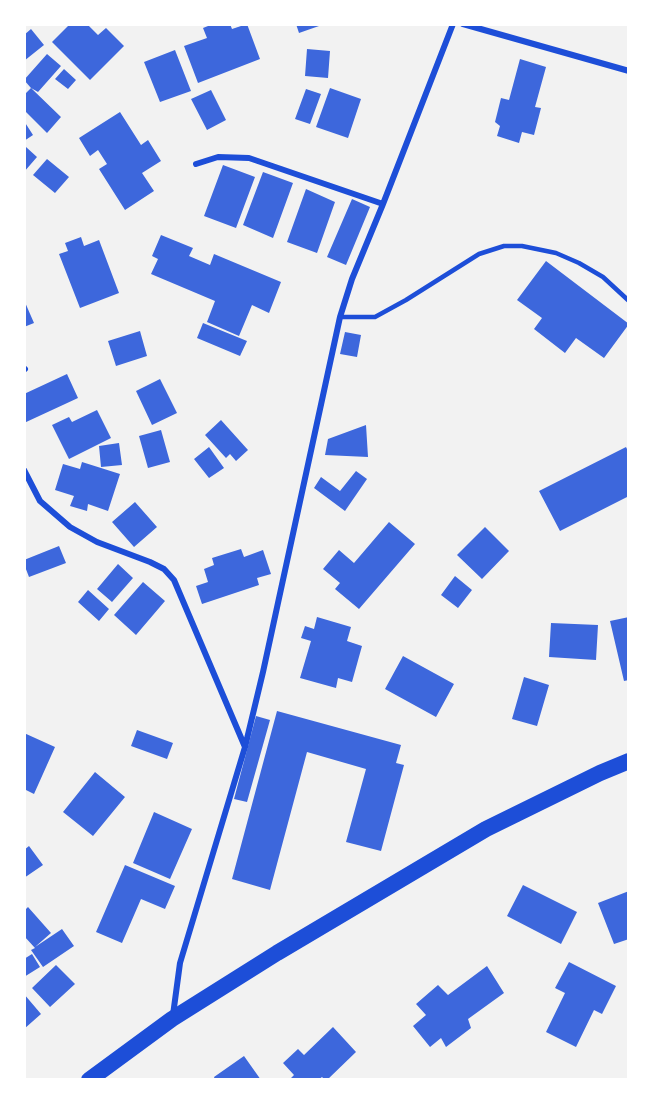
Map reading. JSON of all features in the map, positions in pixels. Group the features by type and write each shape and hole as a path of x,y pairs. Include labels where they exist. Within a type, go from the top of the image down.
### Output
{"highway":[{"path":"89,1080 172,1019 277,953 486,829 600,772 629,761"}],"street":[{"path":"172,1019 180,963 245,747 264,672 340,317 352,279 453,24"},
{"path":"463,24 629,71"},
{"path":"196,164 218,157 249,158 383,204"},
{"path":"24,470 40,501 70,527 97,542 164,569 174,580 245,747"}],"lane":[{"path":"340,317 375,317 479,254 504,246 522,246 556,253 579,263 603,277 629,301"}],"building":[{"path":"70,24 87,24 98,35 106,28 124,46 90,80 52,42"},
{"path":"213,24 230,24 232,29 247,24 260,59 198,83 184,46 207,38 203,28"},
{"path":"296,24 318,24 319,26 299,33"},
{"path":"31,29 44,45 24,61 24,35"},
{"path":"307,49 330,51 328,78 305,76"},
{"path":"175,50 191,91 160,102 144,62"},
{"path":"47,54 61,66 38,92 24,80"},
{"path":"520,59 546,67 535,107 541,108 534,135 522,132 519,143 497,136 500,126 495,122 501,98 509,100"},
{"path":"64,69 76,80 68,89 55,79"},
{"path":"31,88 61,117 47,133 24,110 24,95"},
{"path":"330,88 361,99 348,138 316,127"},
{"path":"306,89 321,94 310,124 295,119"},
{"path":"211,90 226,120 207,130 191,99"},
{"path":"120,112 141,145 148,140 161,161 142,173 154,191 125,210 99,169 107,164 98,150 90,156 79,138"},
{"path":"24,121 33,135 24,141"},
{"path":"26,147 37,157 24,172 24,149"},
{"path":"47,159 69,177 55,193 33,175"},
{"path":"223,165 255,177 236,228 204,216"},
{"path":"263,172 293,183 273,238 243,225"},
{"path":"306,189 335,202 317,253 287,242"},
{"path":"352,199 370,207 346,265 327,257"},
{"path":"161,235 193,248 189,256 210,265 214,254 281,282 269,313 252,305 239,336 207,322 215,301 151,274 158,259 152,256"},
{"path":"81,237 84,246 99,240 119,293 80,308 59,254 68,251 65,243"},
{"path":"546,261 629,324 604,358 576,338 565,353 534,329 542,318 517,300"},
{"path":"24,300 34,323 24,327"},
{"path":"203,323 247,341 240,356 197,338"},
{"path":"140,331 147,356 116,366 108,341"},
{"path":"345,332 361,335 357,357 340,354"},
{"path":"67,374 78,398 24,423 24,394"},
{"path":"160,379 177,413 152,425 136,391"},
{"path":"97,410 111,438 69,459 52,425 69,417 72,422"},
{"path":"221,420 248,450 236,461 230,454 226,458 205,435"},
{"path":"366,425 368,457 325,455 328,439"},
{"path":"161,430 170,462 148,468 139,436"},
{"path":"119,443 122,465 101,467 99,446"},
{"path":"209,447 224,468 209,478 194,459"},
{"path":"626,447 629,453 629,496 560,531 539,491"},
{"path":"82,462 120,474 108,511 88,504 87,511 70,506 74,496 55,490 63,464 80,469"},
{"path":"356,471 367,479 345,511 314,488 321,477 340,491"},
{"path":"135,502 157,527 134,547 112,522"},
{"path":"389,522 415,544 359,609 335,589 340,583 323,569 339,550 354,563"},
{"path":"485,527 509,551 482,579 457,555"},
{"path":"59,546 66,563 29,577 24,560"},
{"path":"241,549 244,557 263,550 271,574 257,578 259,585 202,604 196,586 208,582 204,569 214,565 212,558"},
{"path":"118,564 133,578 112,602 97,589"},
{"path":"455,576 472,590 458,608 441,595"},
{"path":"143,582 165,601 136,635 114,615"},
{"path":"88,590 109,609 99,621 78,602"},
{"path":"317,617 351,627 347,641 362,646 352,682 338,678 336,688 300,678 311,641 301,638 305,626 314,629"},
{"path":"629,617 629,680 624,681 610,621"},
{"path":"551,623 598,625 596,660 549,657"},
{"path":"403,656 454,684 436,717 385,689"},
{"path":"524,677 549,685 537,726 512,719"},
{"path":"277,711 401,745 396,763 404,765 381,851 346,842 366,769 307,752 270,890 232,879"},
{"path":"256,716 270,720 247,802 234,799"},
{"path":"137,730 173,743 167,759 131,746"},
{"path":"24,733 55,747 34,794 24,789"},
{"path":"95,772 125,797 93,836 63,812"},
{"path":"154,812 192,829 170,879 133,863"},
{"path":"29,846 43,865 24,878 24,850"},
{"path":"125,865 175,886 165,909 141,899 122,943 96,932"},
{"path":"523,885 577,912 561,944 507,916"},
{"path":"629,891 629,939 614,944 598,903"},
{"path":"28,907 51,933 35,947 62,929 74,946 43,967 31,950 35,948 24,936 24,911"},
{"path":"32,954 40,967 24,977 24,959"},
{"path":"569,962 616,986 602,1014 594,1010 576,1047 546,1032 565,993 555,988"},
{"path":"56,965 75,984 50,1007 32,988"},
{"path":"487,966 504,993 468,1019 471,1028 446,1047 441,1038 430,1047 413,1026 426,1015 416,1004 438,985 448,995"},
{"path":"24,994 41,1014 24,1029"},
{"path":"333,1027 356,1052 327,1080 322,1077 318,1080 289,1080 294,1075 283,1063 298,1049 304,1055"},
{"path":"244,1056 261,1080 215,1080 214,1077"}]}
